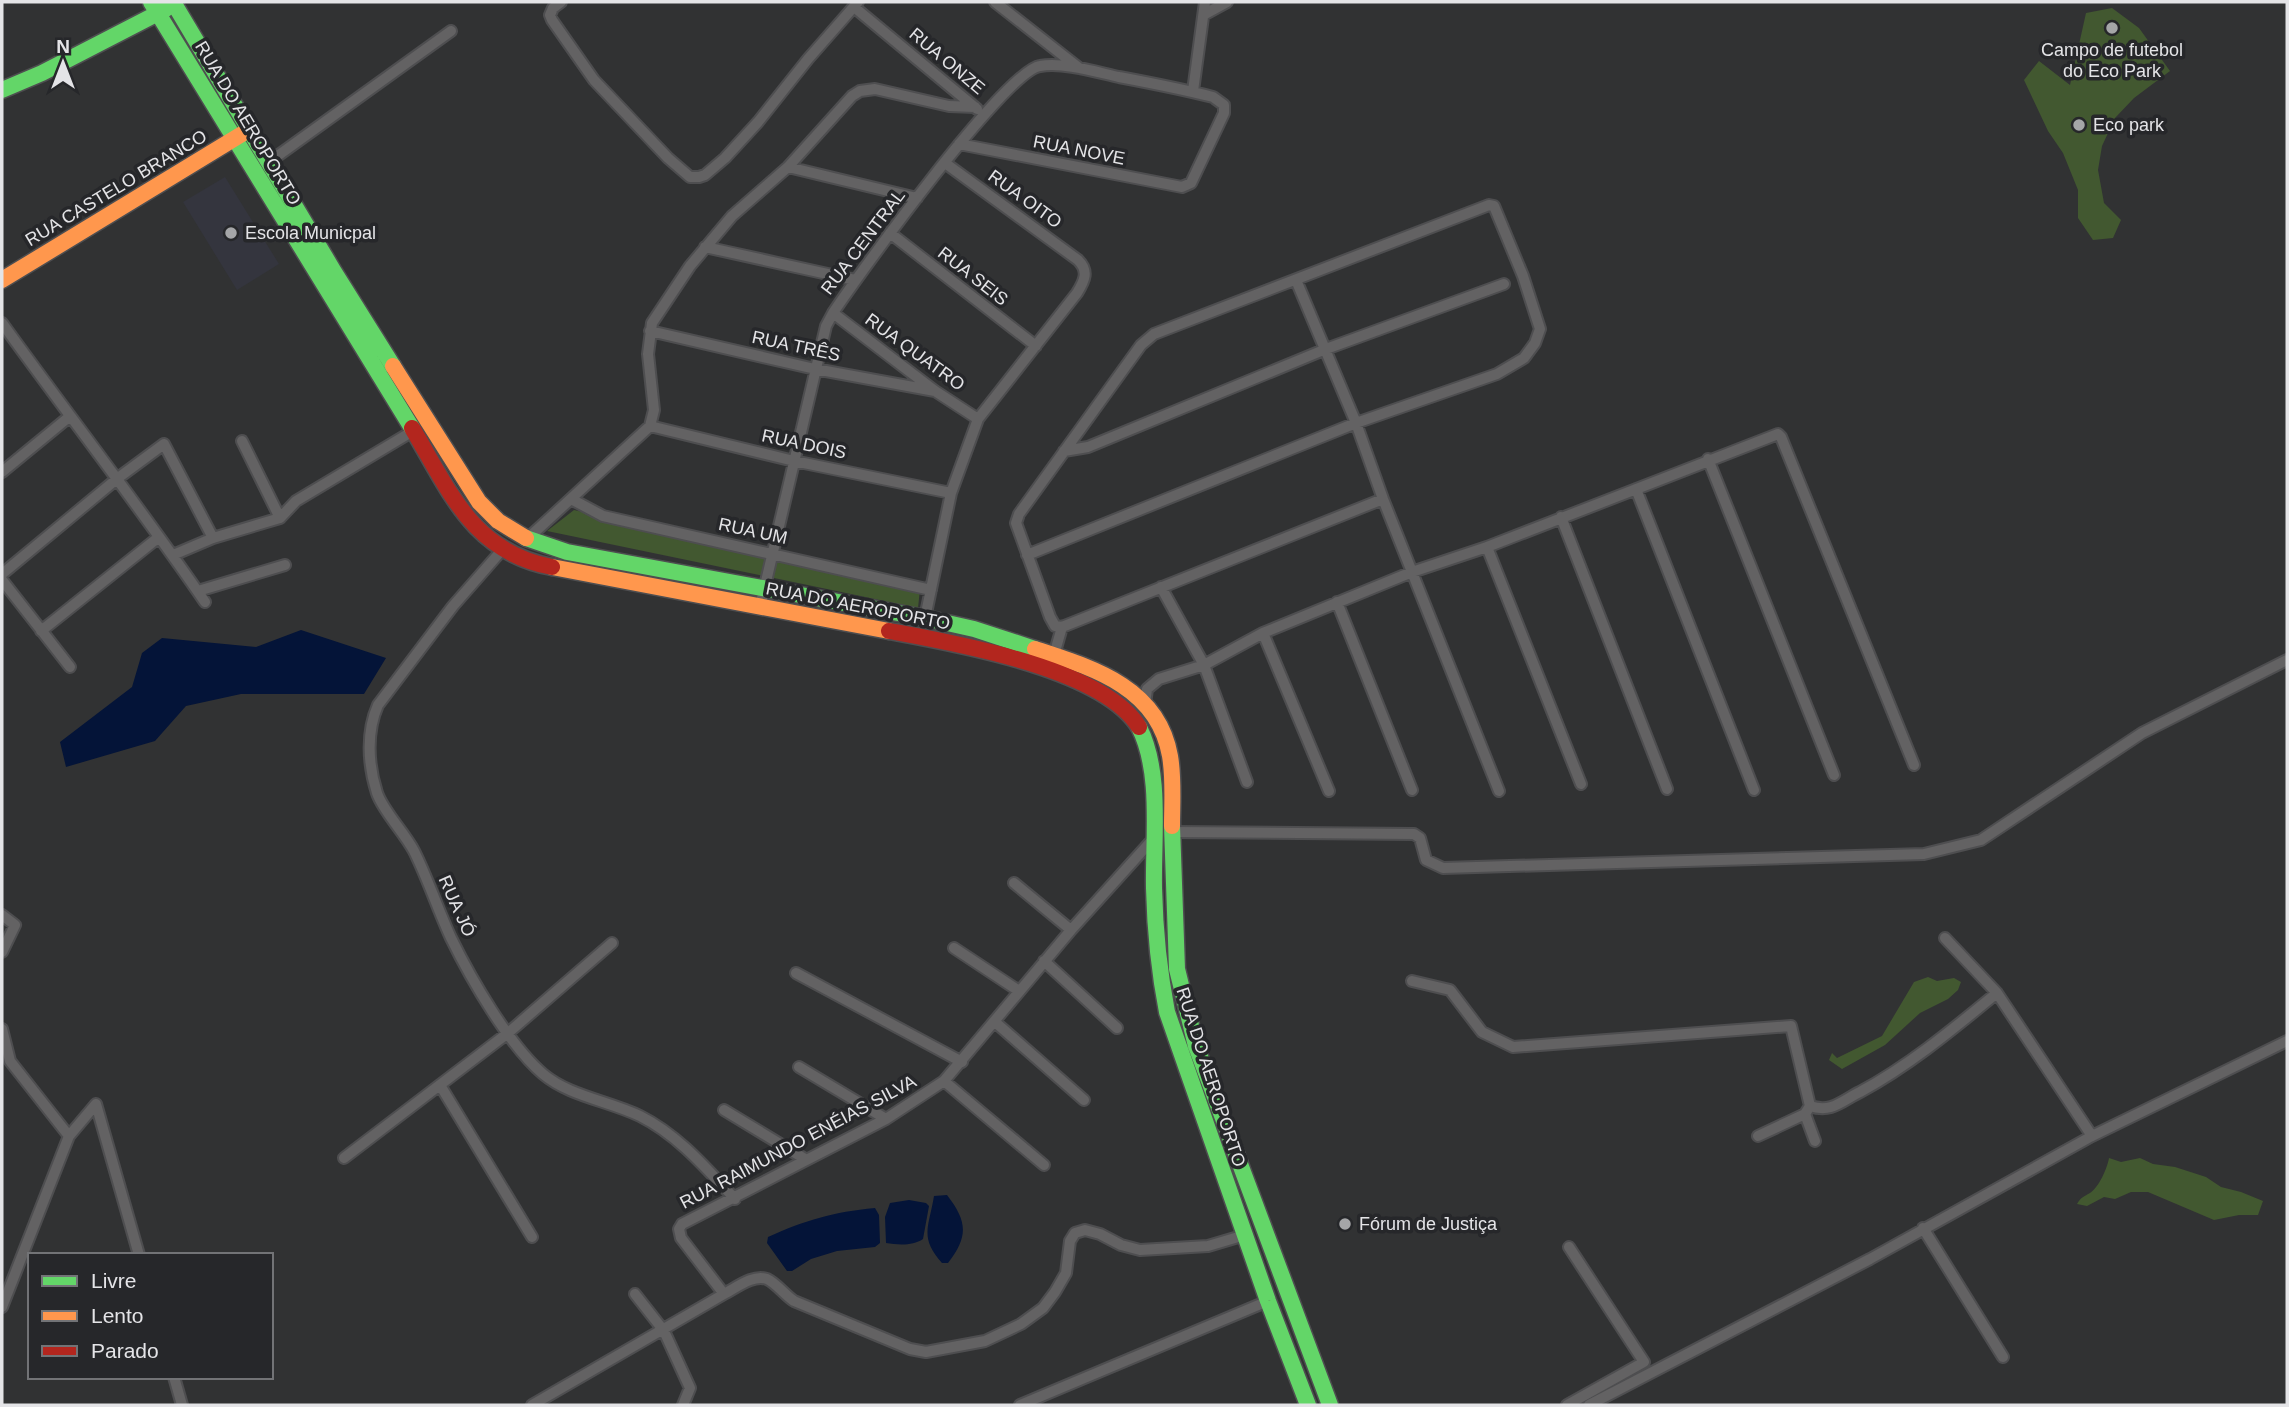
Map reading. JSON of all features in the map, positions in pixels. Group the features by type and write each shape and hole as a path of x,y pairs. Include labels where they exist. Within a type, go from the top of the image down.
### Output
{"main road":[{"path":"2,90 154,8 175,2"},
{"name":"RUA DO AEROPORTO","path":"175,2 333,270 479,502 505,527 526,540 567,552 974,629 1113,678 1144,704 1158,722 1170,756 1175,920 1181,992 1196,1046 1330,1405"},
{"name":"RUA DO AEROPORTO","path":"154,8 463,512 476,529 502,550 536,564 942,641 1005,657 1093,687 1129,714 1146,743 1152,765 1155,920 1158,965 1167,1012 1268,1301 1308,1405"},
{"name":"RUA CASTELO BRANCO","path":"2,280 249,129"},
{"path":"1155,920 1175,920"},
{"path":"1282,1336 1300,1327"}],"street":[{"path":"995,2 1079,68"},
{"path":"1193,92 1205,2"},
{"path":"1205,14 1227,2"},
{"path":"557,5 550,15 551,20 594,80 668,158 690,177 705,175 724,158 758,122 856,4"},
{"name":"RUA ONZE","path":"856,4 985,115"},
{"path":"269,162 451,31"},
{"name":"RUA CENTRAL","path":"760,607 826,326 855,280 960,144 1016,79 1028,70 1040,66 1079,68 1193,92"},
{"path":"526,540 650,426 654,410 648,354 652,323 659,311 705,247 732,216 788,167 844,105 860,91 875,89 949,106 975,107"},
{"name":"RUA NOVE","path":"960,144 1177,187 1187,186 1191,183 1224,113 1221,101 1193,92"},
{"name":"RUA OITO","path":"945,163 1083,265 1086,274 1083,283 1035,346"},
{"path":"788,167 917,198"},
{"path":"1027,555 1356,424 1497,374 1524,358 1535,343 1540,329 1523,276 1494,206 1489,205 1154,334 1140,345 1018,514 1016,523 1027,555 1050,617 1055,626 1062,627 1383,499"},
{"name":"RUA SEIS","path":"890,233 1035,346"},
{"path":"705,247 855,280"},
{"path":"1296,280 1356,424 1499,791"},
{"path":"1064,451 1087,447 1326,349 1504,284"},
{"name":"RUA QUATRO","path":"832,313 935,391 978,419"},
{"path":"2,323 118,478 205,602"},
{"name":"RUA TRÊS","path":"650,331 815,369 935,391"},
{"path":"925,618 951,493 978,419 1035,346"},
{"path":"2,472 69,416"},
{"name":"RUA DOIS","path":"650,426 794,461 951,493"},
{"path":"173,555 213,538 279,518 296,501 413,431"},
{"path":"1144,704 1147,689 1159,679 1204,665 1263,633 1412,572 1487,547 1773,434 1781,436 1914,765"},
{"path":"242,440 279,518"},
{"path":"2,574 118,478 164,444 213,538"},
{"path":"1708,459 1834,775"},
{"path":"1636,489 1754,790"},
{"name":"RUA UM","path":"571,499 603,516 930,590"},
{"path":"1562,517 1667,789"},
{"path":"41,631 159,537"},
{"path":"1487,547 1581,784"},
{"name":"RUA JÓ","path":"502,550 453,606 379,705 369,736 372,772 378,796 414,850 452,940 508,1033 534,1066 546,1077 572,1090 639,1116 685,1146 735,1199"},
{"path":"198,592 285,565"},
{"path":"2,580 70,667"},
{"path":"1161,587 1204,665 1247,782"},
{"path":"1338,602 1412,790"},
{"path":"1054,655 1062,627"},
{"path":"1263,633 1329,790"},
{"path":"1172,832 1414,834 1420,838 1426,860 1443,868 1924,853 1981,840 2142,733 2287,660"},
{"name":"RUA RAIMUNDO ENÉIAS SILVA","path":"724,1294 681,1238 679,1229 682,1224 886,1119 944,1081 1044,961 1153,838"},
{"path":"1014,883 1071,930"},
{"path":"2,915 15,925 2,952"},
{"path":"1945,938 1997,993 2092,1136"},
{"path":"344,1157 508,1033 612,943"},
{"path":"954,948 1019,991"},
{"path":"1044,961 1117,1028"},
{"path":"796,973 962,1062"},
{"path":"1412,981 1450,990 1482,1032 1513,1047 1791,1026 1815,1142"},
{"path":"1758,1136 1807,1110 1832,1107 1878,1082 1923,1054 1942,1035 1997,993"},
{"path":"995,1022 1084,1100"},
{"path":"2,1028 10,1061 69,1136"},
{"path":"1589,1405 1870,1259 2092,1136 2287,1041"},
{"path":"799,1067 886,1119"},
{"path":"944,1081 1044,1165"},
{"path":"440,1085 532,1237"},
{"path":"2,1307 69,1136 96,1104 138,1253"},
{"path":"724,1110 805,1159"},
{"path":"1923,1228 2003,1357"},
{"path":"532,1405 724,1294 757,1279 769,1280 794,1301 910,1349 926,1352 985,1341 1021,1324 1043,1308 1066,1273 1070,1241 1075,1233 1085,1230 1140,1250 1208,1246 1245,1235"},
{"path":"1567,1405 1644,1363 1569,1247"},
{"path":"635,1294 664,1331 690,1388 683,1405"},
{"path":"1020,1405 1268,1301"},
{"path":"175,1379 182,1405"}],"shaded area":[{"name":"Escola Municpal","path":"225,177 279,264 237,290 183,202"}],"green space":[{"name":"Eco park","path":"2112,8 2139,28 2170,71 2134,98 2115,118 2102,146 2098,170 2104,203 2121,220 2113,238 2093,240 2078,218 2078,190 2063,153 2048,131 2024,80 2039,61 2070,85 2086,13"},
{"path":"574,510 920,589 918,608 547,531"},
{"path":"1928,977 1937,981 1954,978 1961,982 1958,990 1948,999 1920,1013 1885,1045 1842,1069 1829,1060 1832,1053 1837,1058 1882,1036 1914,982"},
{"path":"2109,1158 2121,1162 2140,1158 2153,1164 2175,1167 2263,1201 2258,1215 2239,1215 2214,1220 2148,1192 2131,1192 2115,1199 2104,1197 2087,1206 2077,1204 2096,1187"}],"water":[{"path":"301,630 386,658 364,694 241,694 186,706 155,741 66,767 60,742 132,687 142,653 162,638 256,647"},
{"path":"947,1195 959,1213 963,1229 960,1245 948,1263 942,1263 930,1246 928,1224 934,1196"},
{"path":"909,1200 929,1206 923,1239 910,1244 886,1243 885,1217 890,1203"},
{"path":"875,1208 879,1215 880,1243 875,1247 837,1251 811,1259 792,1271 787,1271 767,1243 768,1237 807,1221"}],"traffic: fast":[{"path":"151,2 412,428"},
{"path":"173,2 393,366"},
{"path":"2,90 42,73 166,9"},
{"path":"526,538 567,552 925,618 974,629 1035,649"},
{"path":"1139,727 1151,764 1154,785 1155,919 1167,1012 1268,1301 1308,1405"},
{"path":"1172,826 1177,969 1196,1046 1330,1405"}],"traffic: slow":[{"path":"2,280 242,134"},
{"path":"393,366 479,502 498,521 526,538"},
{"path":"552,567 889,631"},
{"path":"1035,649 1100,673 1137,697 1152,713 1163,732 1170,756 1172,826"}],"traffic: jam":[{"path":"412,428 452,496 466,516 483,533 502,548 525,559 552,567"},
{"path":"889,631 987,651 1061,674 1120,706 1139,727"}],"place":[{"name":"Campo de futebol do Eco Park","path":"2112,28"},
{"name":"Eco park","path":"2079,125"},
{"name":"Escola Municpal","path":"231,233"},
{"name":"Fórum de Justiça","path":"1345,1224"}]}
